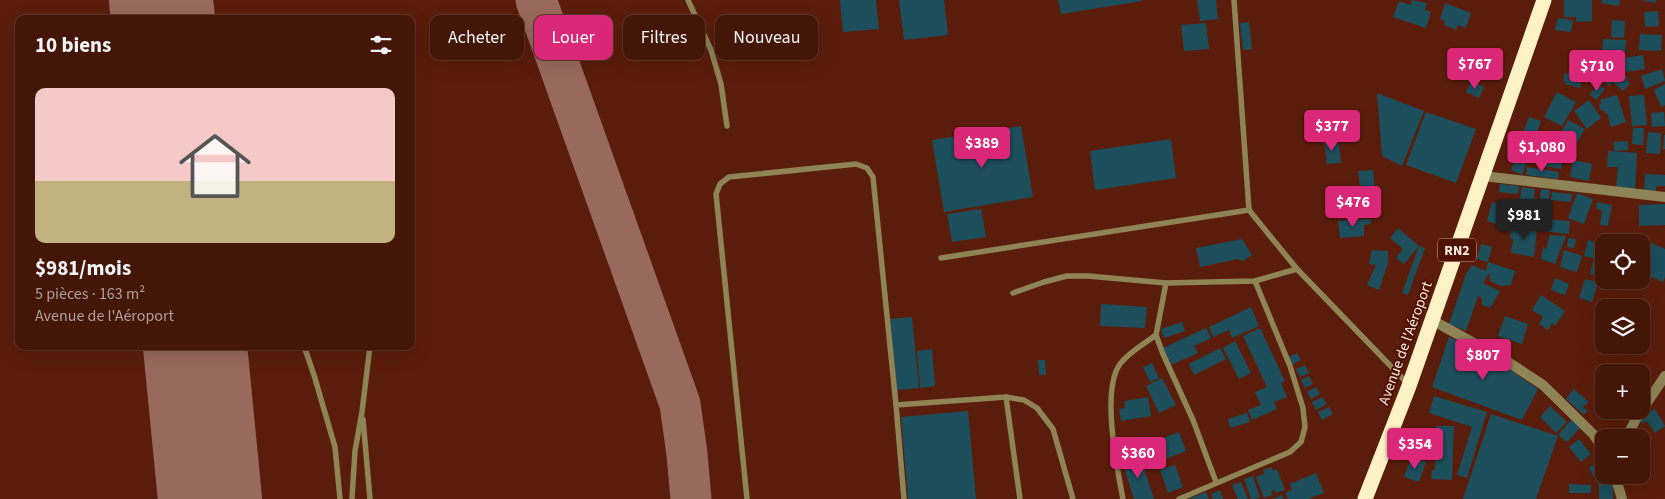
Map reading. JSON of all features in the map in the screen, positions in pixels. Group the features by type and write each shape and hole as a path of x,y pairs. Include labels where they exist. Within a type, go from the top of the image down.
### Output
{"highway":[{"name":"Avenue de l'Aéroport","path":"1365,499 1409,386 1544,0"}],"street":[{"path":"1483,176 1665,197"},
{"path":"1432,320 1508,362 1543,385 1595,437"},
{"path":"1631,429 1665,376"},
{"path":"1618,484 1622,499"}],"lane":[{"path":"688,0 713,59 721,84 727,126"},
{"path":"1234,0 1249,210 1297,269 1409,386"},
{"path":"747,499 716,194 720,184 729,177 856,164 867,168 873,177 904,499"},
{"path":"940,258 1249,210"},
{"path":"1013,293 1067,276 1166,283 1255,281 1297,269"},
{"path":"1179,499 1290,452 1301,442 1305,427 1303,408 1290,366 1255,281"},
{"path":"1166,283 1156,335 1193,420 1216,482"},
{"path":"1123,499 1116,467 1111,420 1113,377 1128,356 1156,335"},
{"path":"305,350 335,446 340,499"},
{"path":"352,499 355,451 370,350"},
{"path":"1006,397 1020,499"},
{"path":"896,405 1006,397 1024,400 1037,408 1045,416 1053,429 1074,499"},
{"path":"362,412 370,499"}],"building":[{"path":"840,0 876,0 879,29 843,32"},
{"path":"899,0 944,0 948,35 904,40"},
{"path":"1058,0 1142,0 1142,1 1061,14"},
{"path":"1197,0 1216,0 1218,19 1200,21"},
{"path":"1412,0 1427,3 1425,10 1431,12 1426,28 1393,17 1399,1 1410,5"},
{"path":"1564,0 1592,0 1592,21 1576,22 1576,17 1564,17"},
{"path":"1602,0 1620,0 1619,6 1601,3"},
{"path":"1642,0 1656,0 1655,3"},
{"path":"1445,3 1471,13 1466,28 1458,25 1456,30 1444,25 1445,21 1440,19"},
{"path":"1658,11 1659,26 1645,27 1644,12"},
{"path":"1558,18 1573,20 1571,32 1555,30"},
{"path":"1612,20 1625,21 1624,38 1611,37"},
{"path":"1249,22 1252,49 1243,50 1240,23"},
{"path":"1206,23 1209,49 1184,51 1181,25"},
{"path":"1640,34 1662,35 1661,51 1639,50"},
{"path":"1603,39 1626,40 1625,55 1602,54"},
{"path":"1643,55 1645,69 1626,72 1624,58"},
{"path":"1572,57 1586,60 1580,88 1565,84 1566,82 1563,81 1565,73 1568,74"},
{"path":"1617,68 1628,78 1626,80 1630,83 1623,91 1608,78"},
{"path":"1662,69 1665,81 1645,89 1641,76"},
{"path":"1602,75 1612,83 1609,86 1599,78"},
{"path":"1471,81 1484,87 1479,98 1466,92"},
{"path":"1598,84 1605,89 1596,100 1590,94"},
{"path":"1665,84 1665,105 1661,107 1654,90"},
{"path":"1557,92 1576,102 1562,126 1544,117"},
{"path":"1377,93 1424,111 1402,166 1382,156"},
{"path":"1617,95 1626,122 1611,127 1607,113 1605,114 1604,110 1601,111 1599,104 1601,104 1600,100"},
{"path":"1644,95 1647,125 1632,126 1629,96"},
{"path":"1589,100 1601,118 1587,129 1574,111"},
{"path":"1426,112 1476,129 1456,183 1406,165"},
{"path":"1664,112 1665,126 1652,127 1651,113"},
{"path":"1529,117 1541,121 1527,161 1514,156"},
{"path":"1568,120 1585,129 1574,148 1563,142 1567,133 1562,131"},
{"path":"1021,126 1033,197 944,212 932,140"},
{"path":"1633,128 1644,128 1643,145 1632,144"},
{"path":"1648,132 1661,133 1660,154 1646,153"},
{"path":"1664,135 1665,149 1663,149"},
{"path":"1171,139 1176,178 1095,190 1090,151"},
{"path":"1338,139 1341,163 1327,164 1324,140"},
{"path":"1628,141 1628,150 1614,151 1614,142"},
{"path":"1548,143 1564,146 1561,169 1544,166 1545,159 1542,159 1544,148 1547,149"},
{"path":"1608,151 1637,153 1635,191 1616,190 1618,167 1607,167"},
{"path":"1515,159 1526,164 1522,175 1511,170"},
{"path":"1573,160 1592,164 1589,181 1570,177"},
{"path":"1527,167 1559,172 1558,179 1526,175"},
{"path":"1373,170 1377,210 1353,213 1352,204 1362,203 1358,171"},
{"path":"1645,174 1665,175 1665,186 1656,186 1656,192 1644,192"},
{"path":"1500,184 1519,186 1518,194 1499,192"},
{"path":"1522,187 1535,189 1533,206 1539,207 1537,221 1518,219 1519,211 1514,211 1515,202 1519,203"},
{"path":"1541,189 1550,190 1548,207 1539,205"},
{"path":"1552,192 1572,194 1571,202 1551,200"},
{"path":"1577,193 1593,199 1584,224 1568,218"},
{"path":"1492,202 1504,206 1499,225 1487,221"},
{"path":"1597,202 1612,205 1608,226 1600,225 1602,210 1596,209"},
{"path":"1665,204 1665,225 1639,226 1639,205"},
{"path":"981,209 986,237 952,242 947,214"},
{"path":"1371,219 1371,224 1364,225 1364,236 1340,238 1338,221"},
{"path":"1542,219 1570,221 1569,234 1541,231"},
{"path":"1511,226 1537,229 1534,257 1511,253 1513,239 1510,238"},
{"path":"1398,228 1419,246 1404,264 1396,258 1403,249 1390,238"},
{"path":"1550,235 1566,236 1555,264 1541,259 1543,247 1546,249"},
{"path":"1568,238 1576,239 1574,248 1567,247"},
{"path":"1242,239 1252,255 1243,261 1238,259 1200,267 1196,248"},
{"path":"1588,240 1595,242 1595,276 1590,274 1594,258 1584,256"},
{"path":"1650,242 1665,249 1665,277 1663,282 1650,277"},
{"path":"1481,244 1492,247 1488,262 1477,259"},
{"path":"1419,246 1425,248 1408,295 1402,293"},
{"path":"1372,250 1388,251 1388,263 1379,290 1367,285 1376,265 1369,264"},
{"path":"1564,250 1582,256 1577,272 1560,267"},
{"path":"1488,262 1515,271 1511,285 1501,286 1490,281 1489,273 1483,283 1500,291 1490,308 1482,305 1482,298 1478,296 1466,331 1449,324 1466,274 1472,265 1486,271"},
{"path":"1555,278 1569,284 1565,295 1551,290"},
{"path":"1585,279 1595,281 1596,289 1592,302 1579,298"},
{"path":"1541,295 1565,311 1555,326 1552,323 1548,330 1539,324 1543,317 1532,310"},
{"path":"1101,304 1147,307 1145,328 1100,326"},
{"path":"1251,307 1259,326 1232,338 1229,330 1213,337 1209,327"},
{"path":"1505,316 1528,324 1522,344 1498,336"},
{"path":"912,317 919,388 897,390 890,319"},
{"path":"1182,322 1185,331 1164,338 1161,329"},
{"path":"1206,328 1211,338 1194,346 1198,353 1171,365 1163,348"},
{"path":"1260,328 1285,381 1281,383 1287,397 1274,402 1277,409 1252,420 1248,410 1261,405 1255,392 1267,387 1243,336"},
{"path":"1449,337 1506,367 1538,389 1522,420 1432,387"},
{"path":"1235,341 1251,373 1239,379 1223,348"},
{"path":"1220,348 1226,359 1194,375 1189,364"},
{"path":"932,349 935,386 920,388 917,351"},
{"path":"1297,353 1301,360 1292,365 1288,357"},
{"path":"1038,360 1045,360 1046,375 1039,375"},
{"path":"1152,363 1159,378 1150,382 1143,367"},
{"path":"1305,365 1309,373 1300,377 1296,369"},
{"path":"1309,376 1313,384 1305,388 1301,380"},
{"path":"1162,378 1176,405 1159,413 1146,386"},
{"path":"1316,387 1320,394 1311,399 1307,392"},
{"path":"1574,389 1589,402 1583,407 1588,411 1584,415 1566,399"},
{"path":"1434,396 1487,412 1467,478 1457,475 1472,427 1429,413"},
{"path":"1148,397 1151,416 1121,421 1119,409 1125,408 1124,401"},
{"path":"1322,397 1327,404 1316,410 1312,402"},
{"path":"1550,406 1567,422 1556,433 1540,417"},
{"path":"1329,407 1333,414 1322,420 1318,412"},
{"path":"1655,409 1665,426 1655,433 1647,421 1642,424 1639,419 1650,419 1650,412"},
{"path":"968,411 976,499 908,499 901,417"},
{"path":"1247,413 1250,422 1230,428 1228,419"},
{"path":"1491,414 1558,436 1536,499 1463,499"},
{"path":"1572,419 1581,427 1567,442 1558,435"},
{"path":"1436,426 1454,426 1452,480 1431,479 1432,470 1435,470"},
{"path":"1179,432 1186,451 1160,461 1153,442"},
{"path":"1421,436 1432,440 1429,449 1417,445"},
{"path":"1579,439 1591,454 1581,462 1569,447"},
{"path":"1140,456 1154,499 1134,499 1122,461"},
{"path":"1411,457 1426,462 1419,482 1404,477"},
{"path":"1595,464 1595,479 1589,467"},
{"path":"1175,465 1183,487 1168,493 1160,470"},
{"path":"1272,467 1273,471 1277,469 1285,490 1276,493 1274,490 1271,491 1273,495 1264,498 1256,477 1264,474 1263,470"},
{"path":"1316,473 1324,493 1308,499 1288,499 1285,493 1292,490 1290,484"},
{"path":"1253,476 1260,497 1251,499 1244,479"},
{"path":"1241,482 1248,499 1238,499 1232,485"},
{"path":"1569,484 1591,485 1591,493 1569,493"},
{"path":"1599,484 1613,484 1613,499 1599,499"},
{"path":"1220,490 1223,499 1213,499 1211,494"},
{"path":"1206,492 1209,499 1188,499"},
{"path":"1282,495 1284,499 1272,499"}],"taxiway":[{"path":"536,0 680,404 691,499"}],"runway":[{"path":"161,0 163,15"},
{"path":"195,350 210,499"}]}
